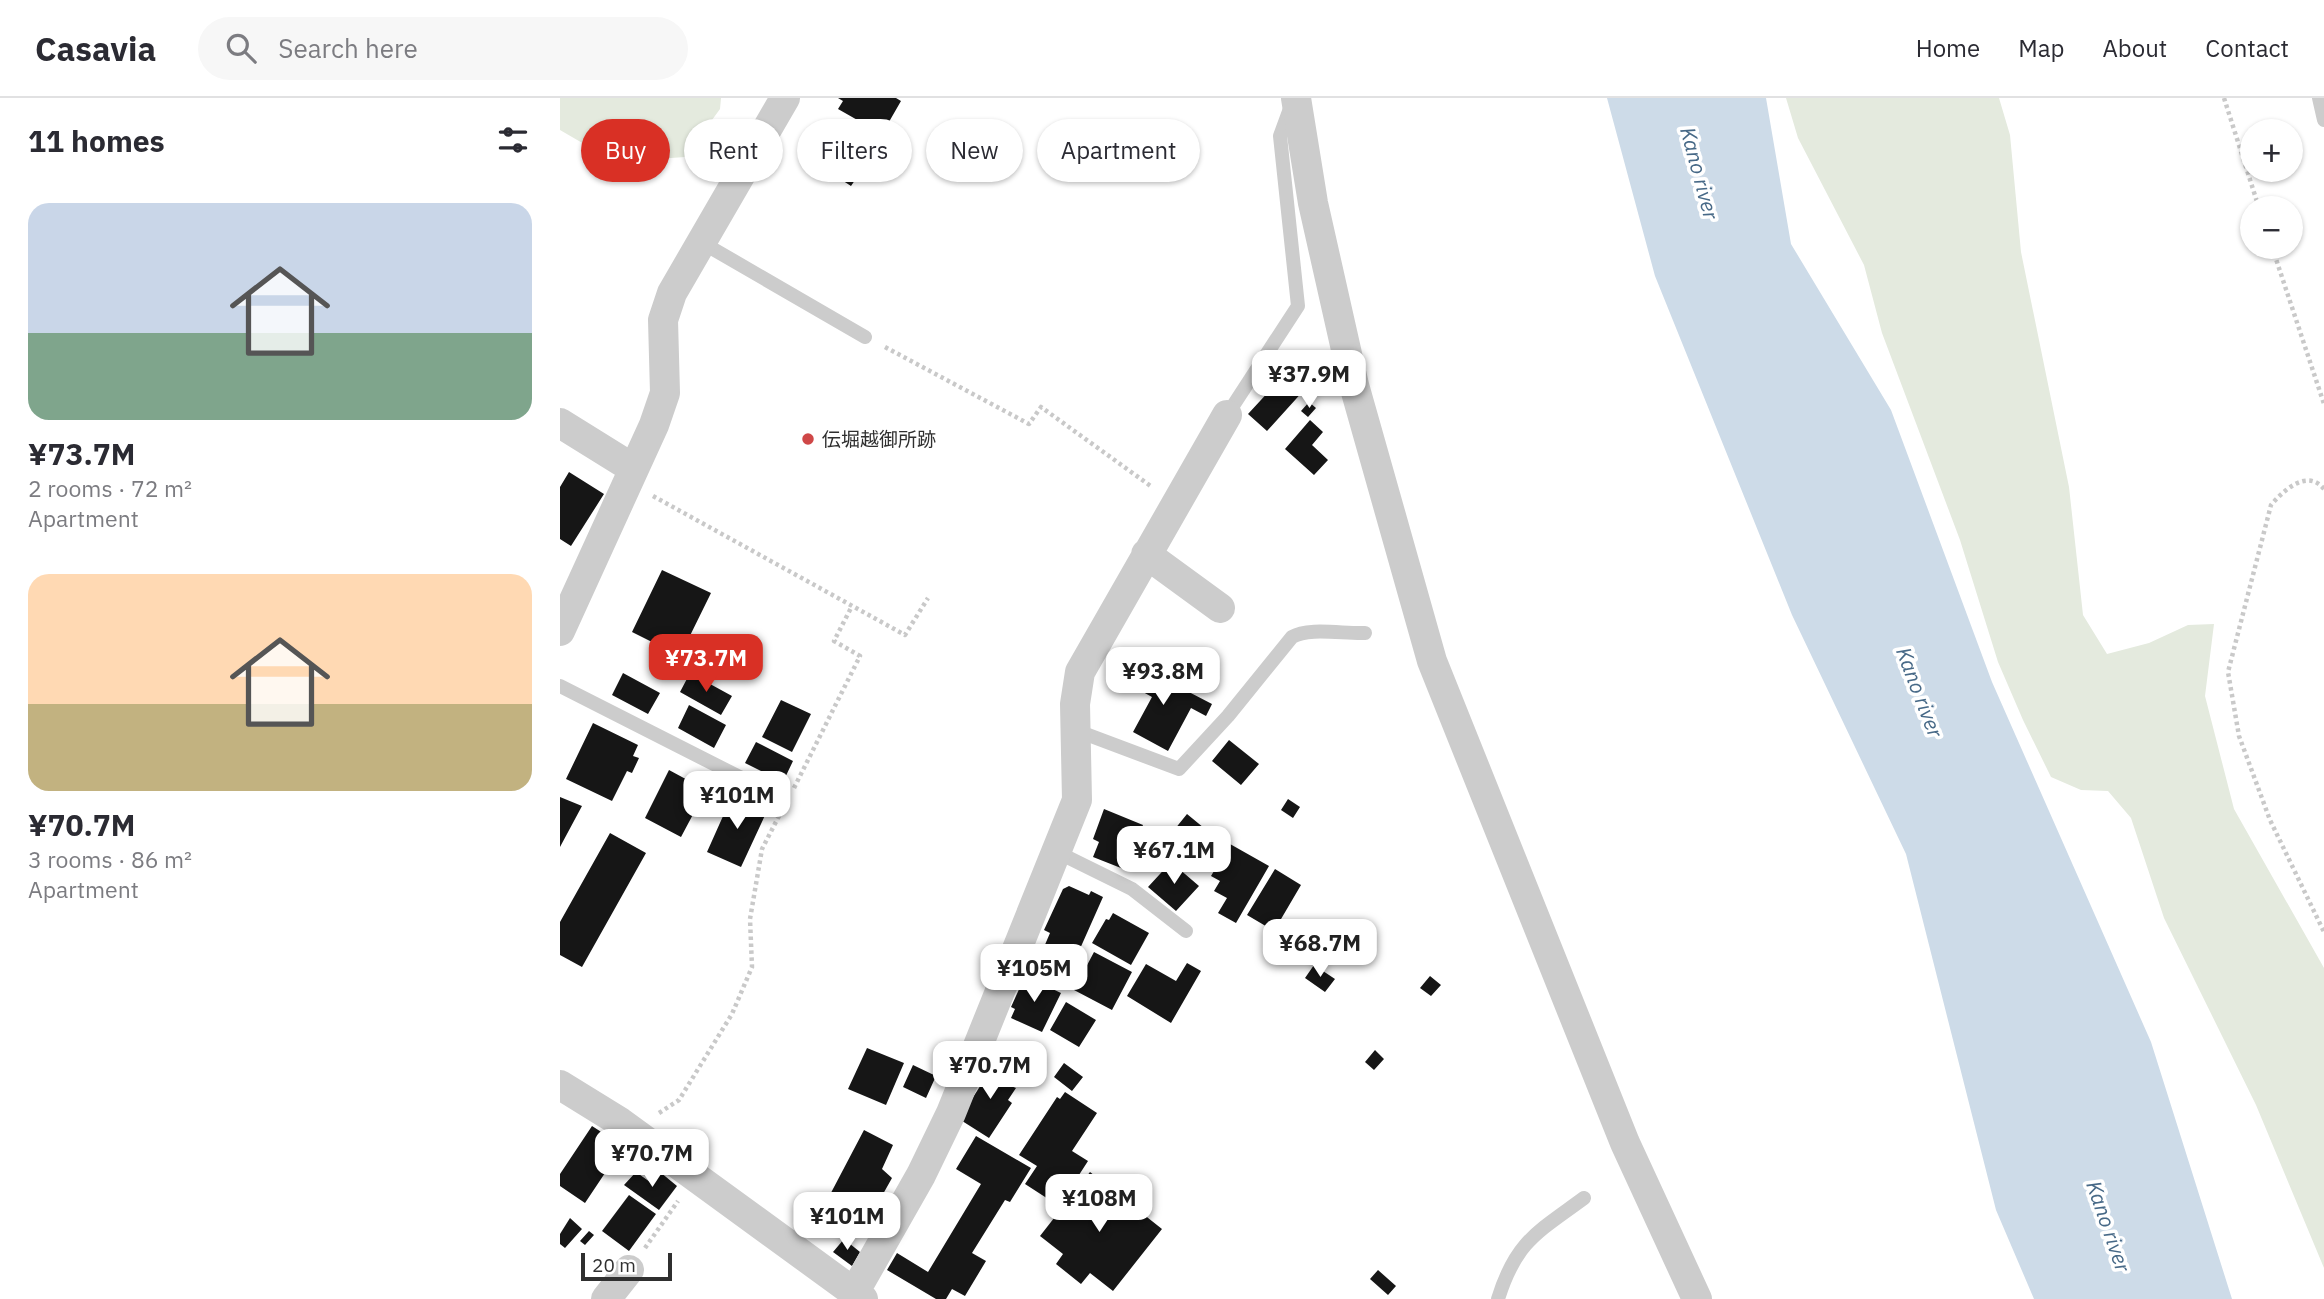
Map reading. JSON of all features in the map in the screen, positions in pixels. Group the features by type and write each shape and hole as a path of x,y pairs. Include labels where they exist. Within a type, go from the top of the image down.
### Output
{"street":[{"path":"560,631 631,476 665,393 663,320 672,293 785,98"},
{"path":"1295,98 1313,203 1354,385 1432,661 1625,1143 1697,1299"},
{"path":"560,1084 632,1131 858,1296 951,1113 1077,800 1075,704 1080,672 1227,415"},
{"path":"560,423 631,476"},
{"path":"1146,554 1220,608"},
{"path":"606,1299 629,1270"}],"lane":[{"path":"1227,415 1298,306 1280,136 1295,98"},
{"path":"2319,98 2324,120"},
{"path":"701,242 865,337"},
{"path":"1075,730 1179,769 1228,716 1292,637 1307,631 1321,634 1365,633"},
{"path":"560,686 771,793"},
{"path":"1057,852 1132,890 1186,931"},
{"path":"1498,1299 1506,1272 1525,1241 1584,1198"}],"path":[{"path":"2224,98 2255,196"},
{"path":"2276,259 2324,404"},
{"path":"865,337 1029,424 1041,407 1176,503"},
{"path":"631,476 905,635 928,598"},
{"path":"2324,489 2320,484 2305,481 2285,489 2272,505 2228,672 2239,736 2261,796 2324,932"},
{"path":"788,800 860,656 834,641 852,606"},
{"path":"632,1131 679,1100 732,1014 752,967 750,919 762,849 781,812"},
{"path":"629,1270 695,1177"}],"shaded area":[{"path":"560,98 721,98 720,109 713,119 684,119 684,157 670,158 670,119 581,119 581,142 560,130"},
{"path":"1786,98 1999,98 2010,135 2021,252 2069,487 2083,615 2107,654 2149,643 2188,625 2214,624 2205,696 2234,809 2324,968 2324,1268 2256,1105 2164,918 2131,818 2108,791 2081,790 2051,777 2023,720 1998,662 1960,540 1882,333 1864,265 1798,138"}],"water":[{"name":"Kano river","path":"1607,98 1766,98 1791,244 1891,410 1992,682 2151,1042 2232,1299 2034,1299 1996,1210 1906,854 1792,615 1655,276"}],"building":[{"path":"838,98 896,98 901,101 891,119 856,119 838,109 843,101"},
{"path":"1286,373 1305,389 1267,431 1248,414"},
{"path":"1309,402 1316,408 1308,417 1301,411"},
{"path":"1310,420 1323,432 1312,445 1328,460 1314,475 1285,449"},
{"path":"569,472 604,494 571,546 560,539 560,487"},
{"path":"662,570 711,593 680,656 632,632"},
{"path":"1135,664 1212,704 1206,716 1191,708 1168,751 1133,732 1152,697 1125,682"},
{"path":"623,673 660,693 648,714 612,695"},
{"path":"690,673 732,696 721,715 680,692"},
{"path":"781,700 811,714 792,752 762,737"},
{"path":"689,705 726,725 714,748 678,728"},
{"path":"593,723 638,745 633,756 639,758 632,773 627,771 612,801 566,779"},
{"path":"1229,740 1259,764 1241,785 1212,761"},
{"path":"756,742 793,761 783,782 745,763"},
{"path":"669,770 706,790 681,837 645,818"},
{"path":"732,796 767,811 741,867 707,852"},
{"path":"560,797 582,806 560,847"},
{"path":"1288,799 1300,807 1293,818 1281,810"},
{"path":"1104,809 1143,825 1126,870 1093,857 1099,842 1093,839"},
{"path":"1187,814 1221,842 1196,872 1162,845"},
{"path":"610,833 646,853 582,967 560,955 560,922"},
{"path":"1230,844 1269,866 1236,923 1218,913 1227,898 1214,891 1220,881 1211,876"},
{"path":"1171,862 1199,886 1176,911 1148,887"},
{"path":"1275,869 1301,885 1274,931 1247,915"},
{"path":"1069,886 1089,895 1091,891 1103,897 1075,960 1044,947 1050,933 1044,930 1063,889"},
{"path":"1113,913 1149,933 1131,965 1092,943 1106,919 1109,920"},
{"path":"1094,952 1132,972 1112,1010 1074,990"},
{"path":"1187,963 1201,971 1171,1023 1127,996 1146,964 1176,981"},
{"path":"1314,965 1335,979 1325,992 1305,978"},
{"path":"1025,976 1061,993 1042,1032 1011,1018 1015,1009 1011,1007"},
{"path":"1430,976 1441,985 1431,996 1420,988"},
{"path":"1066,1002 1096,1020 1079,1047 1050,1030"},
{"path":"867,1048 904,1063 886,1105 848,1089"},
{"path":"1375,1050 1384,1059 1374,1070 1365,1062"},
{"path":"995,1063 1017,1077 1011,1086 1016,1088 1008,1100 1012,1103 989,1138 959,1119"},
{"path":"1064,1063 1083,1077 1072,1091 1054,1077"},
{"path":"913,1065 936,1076 926,1098 903,1087"},
{"path":"1065,1092 1097,1113 1072,1151 1088,1161 1059,1206 1025,1184 1037,1166 1019,1155 1057,1097 1060,1099"},
{"path":"592,1126 623,1146 585,1203 560,1186 560,1174"},
{"path":"864,1130 893,1145 882,1169 892,1178 864,1228 823,1208"},
{"path":"976,1136 1031,1168 1010,1202 1005,1200 972,1253 986,1261 965,1296 952,1289 946,1299 936,1299 887,1270 897,1253 928,1272 981,1184 956,1169"},
{"path":"636,1172 650,1182 660,1172 677,1186 659,1210 624,1185"},
{"path":"1090,1172 1162,1229 1113,1291 1090,1273 1081,1284 1056,1264 1063,1254 1040,1236"},
{"path":"629,1195 656,1214 629,1251 602,1231"},
{"path":"570,1218 582,1229 565,1248 560,1244 560,1234"},
{"path":"589,1231 594,1235 585,1245 580,1241"},
{"path":"844,1239 860,1252 852,1266 833,1252"},
{"path":"1378,1270 1396,1286 1388,1295 1370,1279"}],"place":[{"name":"伝堀越御所跡","path":"808,439"}]}
